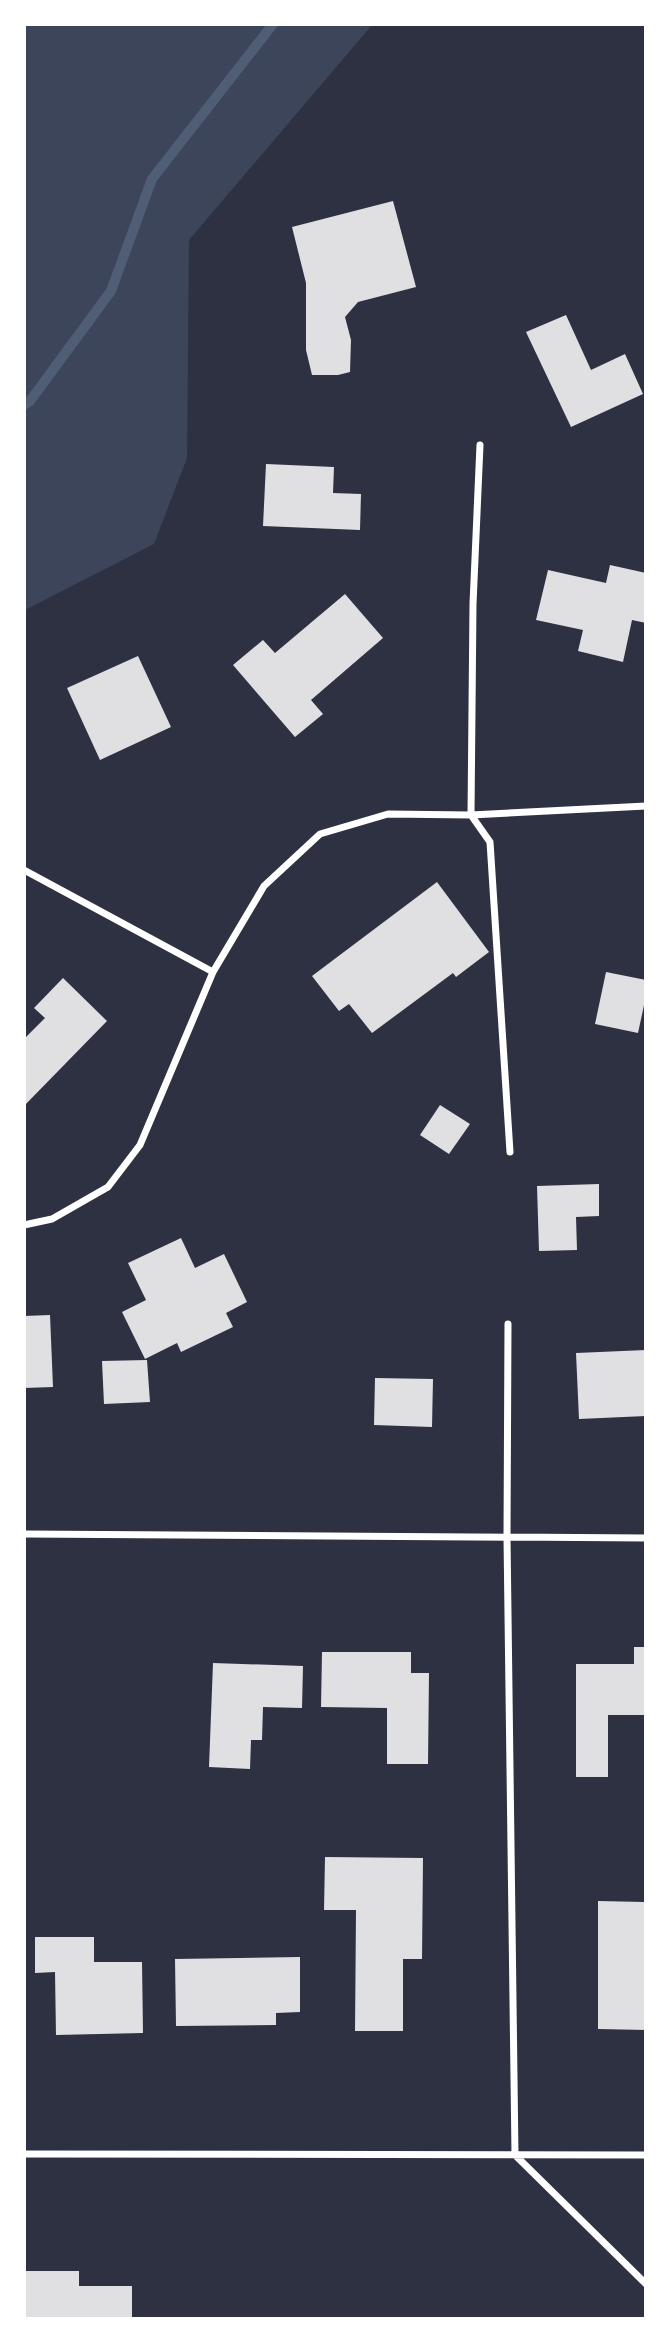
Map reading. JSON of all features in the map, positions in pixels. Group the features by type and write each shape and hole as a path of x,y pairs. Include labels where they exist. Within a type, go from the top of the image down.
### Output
{"street":[{"path":"480,445 473,604 471,815 490,842 510,1152"},
{"path":"24,1225 52,1219 108,1187 132,1156 140,1145 213,972 264,886 320,834 388,814 471,815 646,806"},
{"path":"24,870 213,972"},
{"path":"509,1324 508,1537 515,2155 646,2284"},
{"path":"24,1535 646,1538"},
{"path":"24,2154 646,2155"}],"shaded area":[{"path":"25,24 372,25 189,240 187,458 154,544 25,610"}],"building":[{"path":"393,201 416,287 358,302 345,317 351,340 350,372 312,375 306,350 306,283 292,227"},
{"path":"566,315 591,370 625,354 643,394 571,427 526,332"},
{"path":"266,464 334,467 333,493 361,494 360,530 263,526"},
{"path":"610,565 646,573 646,623 632,620 623,662 578,651 583,630 536,620 548,570 606,583"},
{"path":"345,594 383,638 311,700 323,714 295,737 233,665 263,640 275,653"},
{"path":"138,656 171,727 100,760 67,688"},
{"path":"437,882 489,952 456,977 453,973 372,1033 349,1004 339,1011 312,976"},
{"path":"606,972 646,980 646,996 638,1033 595,1024"},
{"path":"63,978 107,1021 24,1106 24,1039 45,1018 34,1008"},
{"path":"440,1105 470,1124 449,1154 420,1135"},
{"path":"599,1184 599,1216 576,1217 577,1250 539,1251 537,1186"},
{"path":"181,1238 195,1268 224,1254 247,1302 226,1313 233,1327 181,1352 177,1343 145,1359 122,1312 146,1300 128,1263"},
{"path":"50,1315 53,1387 24,1388 24,1316"},
{"path":"646,1350 646,1416 579,1419 576,1353"},
{"path":"147,1360 150,1402 104,1404 102,1361"},
{"path":"375,1378 433,1379 432,1427 374,1425"},
{"path":"634,1647 646,1647 646,1715 608,1715 608,1777 576,1777 576,1664 634,1664"},
{"path":"322,1652 411,1652 411,1673 429,1673 428,1764 387,1764 387,1708 321,1707"},
{"path":"213,1663 303,1666 302,1708 263,1707 262,1740 251,1740 250,1769 209,1767"},
{"path":"325,1857 423,1858 422,1959 403,1959 403,2031 355,2031 356,1910 324,1910"},
{"path":"598,1901 644,1902 646,2030 598,2029"},
{"path":"35,1937 94,1937 94,1962 142,1962 143,2033 56,2035 55,1972 35,1973"},
{"path":"300,1957 300,2012 276,2013 276,2025 176,2026 175,1959"},
{"path":"24,2271 79,2271 79,2286 132,2286 132,2318 24,2318"}],"waterway":[{"path":"24,405 30,401 111,291 152,179 273,24"}]}
